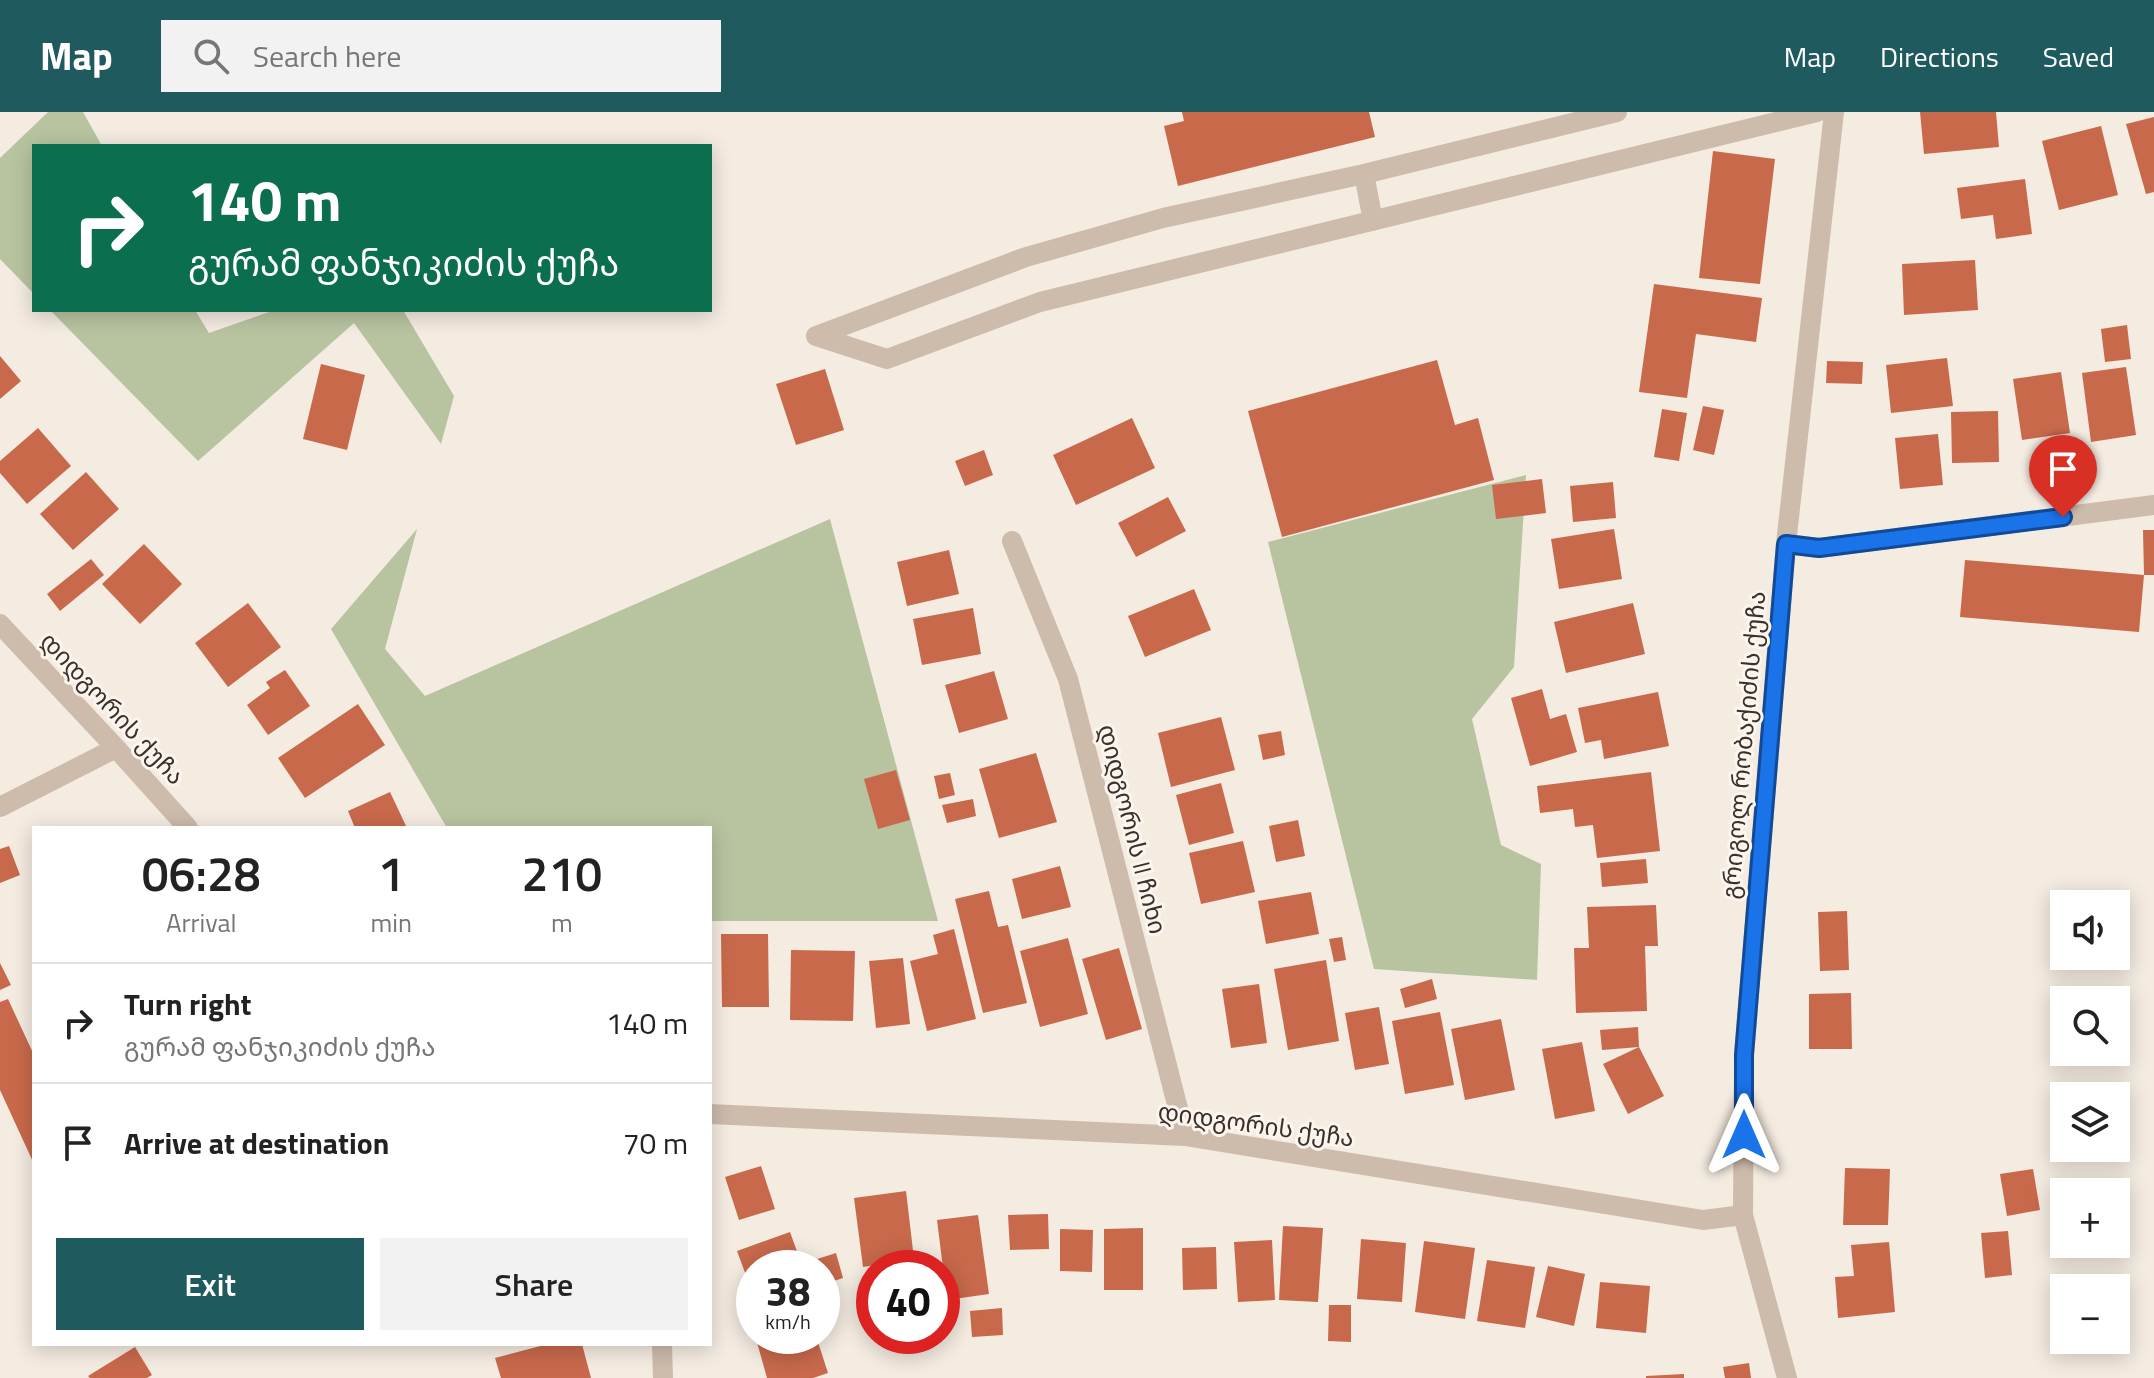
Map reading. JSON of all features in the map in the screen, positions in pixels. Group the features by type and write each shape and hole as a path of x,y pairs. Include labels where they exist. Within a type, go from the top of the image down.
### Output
{"street":[{"path":"1617,112 1364,174 1163,218 1026,257 816,336 887,359 1040,302 1817,112"},
{"name":"გრიგოლ რობაქიძის ქუჩა","path":"1787,1378 1743,1215 1744,1055 1786,544 1834,112"},
{"path":"1364,174 1373,221"},
{"path":"1786,544 1819,548 2154,505"},
{"name":"დიდგორის II ჩიხი","path":"1012,541 1068,679 1185,1136"},
{"name":"დიდგორის ქუჩა","path":"0,624 186,826"},
{"path":"0,807 116,748"},
{"name":"დიდგორის ქუჩა","path":"712,1114 1185,1136 1703,1220 1743,1215"},
{"path":"662,1346 663,1378"}],"green space":[{"path":"48,112 83,112 101,144 32,144 32,292 0,259 0,158"},
{"path":"52,312 196,312 209,333 269,312 404,312 454,396 441,444 354,323 198,461"},
{"path":"1526,475 1514,667 1472,719 1501,845 1541,864 1537,980 1374,969 1268,542"},
{"path":"830,519 938,921 712,921 712,826 446,826 331,629 417,529 385,649 425,696"}],"building":[{"path":"1182,112 1369,112 1375,137 1178,186 1164,126 1184,121"},
{"path":"1920,112 1996,112 1999,147 1924,154"},
{"path":"2154,117 2154,192 2146,194 2126,124"},
{"path":"2101,126 2118,195 2059,210 2042,141"},
{"path":"1713,151 1775,159 1760,284 1699,278"},
{"path":"2025,179 2032,234 1996,239 1993,215 1961,219 1957,188"},
{"path":"1975,260 1978,310 1904,315 1902,264"},
{"path":"1654,284 1762,298 1756,342 1696,334 1687,398 1639,392"},
{"path":"2127,325 2131,359 2105,362 2101,329"},
{"path":"0,356 21,381 0,399"},
{"path":"1947,358 1953,406 1891,413 1886,365"},
{"path":"1437,360 1455,425 1478,418 1494,480 1282,537 1248,411"},
{"path":"1827,361 1863,362 1862,384 1826,383"},
{"path":"321,364 365,375 347,450 303,439"},
{"path":"2126,367 2136,435 2091,442 2082,373"},
{"path":"825,369 844,430 796,445 776,384"},
{"path":"2061,372 2070,433 2022,440 2013,379"},
{"path":"1703,406 1724,410 1714,455 1693,450"},
{"path":"1662,409 1687,413 1679,461 1654,457"},
{"path":"1998,411 1999,462 1952,463 1951,412"},
{"path":"1132,418 1155,468 1076,505 1053,455"},
{"path":"38,428 71,466 27,504 0,473 0,461"},
{"path":"1938,434 1943,485 1900,489 1895,438"},
{"path":"984,450 993,475 965,486 955,461"},
{"path":"86,472 119,509 73,550 40,514"},
{"path":"1542,479 1546,513 1496,519 1492,485"},
{"path":"1613,482 1616,518 1573,522 1570,486"},
{"path":"1168,497 1186,531 1136,557 1118,523"},
{"path":"1614,529 1622,579 1559,589 1551,539"},
{"path":"2143,530 2154,530 2154,575 2144,575"},
{"path":"144,544 182,584 140,624 102,584"},
{"path":"949,550 959,594 907,606 897,562"},
{"path":"91,559 104,575 60,611 47,594"},
{"path":"1965,560 2144,575 2139,632 1960,617"},
{"path":"1194,589 1211,630 1145,657 1128,616"},
{"path":"248,603 281,647 228,687 195,643"},
{"path":"1633,603 1645,654 1566,673 1554,622"},
{"path":"973,608 981,654 922,665 913,619"},
{"path":"285,670 310,706 268,735 247,705 270,688 266,682"},
{"path":"994,671 1008,719 959,733 945,685"},
{"path":"1542,689 1550,719 1566,714 1577,752 1530,766 1511,698"},
{"path":"1658,692 1669,746 1604,759 1601,740 1585,743 1578,708"},
{"path":"358,704 385,745 305,798 278,758"},
{"path":"1221,717 1235,770 1171,787 1158,733"},
{"path":"1281,731 1285,755 1263,760 1258,735"},
{"path":"1036,753 1057,822 999,838 979,769"},
{"path":"896,770 910,820 878,829 864,779"},
{"path":"1651,772 1660,851 1597,858 1593,825 1575,827 1573,809 1540,813 1537,786"},
{"path":"950,773 955,795 939,799 934,776"},
{"path":"1221,783 1234,833 1189,845 1176,795"},
{"path":"390,792 406,826 354,826 348,811"},
{"path":"973,799 976,816 947,823 942,805"},
{"path":"1298,820 1305,856 1276,862 1269,826"},
{"path":"1243,841 1255,892 1201,904 1189,853"},
{"path":"9,846 20,875 0,883 0,849"},
{"path":"1646,859 1648,883 1602,887 1600,863"},
{"path":"1060,866 1071,907 1022,919 1012,879"},
{"path":"989,891 998,927 1008,925 1027,1003 983,1013 955,899"},
{"path":"1311,892 1319,934 1266,944 1258,901"},
{"path":"1656,905 1658,946 1645,946 1647,1011 1576,1013 1574,948 1589,948 1587,907"},
{"path":"1847,911 1849,970 1820,971 1818,912"},
{"path":"954,929 976,1019 927,1031 910,961 938,954 933,935"},
{"path":"721,934 768,934 769,1007 722,1007"},
{"path":"1342,937 1346,960 1334,962 1329,939"},
{"path":"1068,938 1088,1014 1040,1027 1020,951"},
{"path":"1119,948 1142,1029 1106,1040 1082,959"},
{"path":"791,950 855,951 853,1021 790,1020"},
{"path":"903,958 910,1024 876,1028 869,961"},
{"path":"1326,960 1339,1041 1288,1050 1274,969"},
{"path":"0,963 11,985 0,990"},
{"path":"1432,979 1437,999 1405,1008 1400,989"},
{"path":"1259,984 1267,1043 1231,1048 1222,989"},
{"path":"1851,993 1852,1049 1809,1049 1809,994"},
{"path":"8,999 32,1051 32,1160 0,1090 0,1002"},
{"path":"1379,1007 1389,1064 1355,1070 1345,1013"},
{"path":"1440,1012 1454,1085 1405,1094 1392,1021"},
{"path":"1501,1019 1515,1090 1465,1100 1451,1029"},
{"path":"1638,1027 1639,1047 1602,1050 1600,1030"},
{"path":"1582,1042 1595,1111 1555,1119 1542,1049"},
{"path":"1639,1047 1664,1096 1628,1114 1603,1064"},
{"path":"761,1166 775,1209 739,1220 725,1177"},
{"path":"1845,1168 1890,1169 1888,1225 1843,1225"},
{"path":"2033,1169 2040,1210 2007,1216 2000,1174"},
{"path":"906,1191 913,1250 861,1250 854,1198"},
{"path":"1048,1214 1049,1249 1010,1250 1008,1215"},
{"path":"978,1215 989,1294 960,1298 960,1250 941,1250 937,1220"},
{"path":"1283,1226 1323,1228 1318,1302 1279,1300"},
{"path":"1143,1228 1143,1290 1104,1290 1104,1229"},
{"path":"1060,1229 1093,1230 1092,1272 1060,1271"},
{"path":"2008,1231 2012,1275 1985,1278 1981,1233"},
{"path":"790,1232 796,1250 740,1250"},
{"path":"1361,1239 1406,1243 1402,1302 1357,1299"},
{"path":"1272,1240 1275,1300 1238,1302 1234,1242"},
{"path":"1424,1241 1475,1248 1465,1319 1415,1312"},
{"path":"1889,1242 1895,1312 1838,1318 1835,1277 1854,1276 1851,1245"},
{"path":"1216,1247 1217,1289 1183,1290 1182,1248"},
{"path":"1487,1260 1535,1267 1525,1328 1477,1321"},
{"path":"1548,1266 1585,1274 1574,1326 1536,1317"},
{"path":"1600,1282 1650,1286 1646,1333 1596,1328"},
{"path":"1329,1305 1351,1305 1351,1342 1328,1341"},
{"path":"1002,1308 1003,1335 972,1337 970,1311"},
{"path":"540,1346 583,1346 591,1378 501,1378 495,1358"},
{"path":"135,1347 152,1375 147,1378 88,1376"},
{"path":"760,1354 822,1354 828,1373 813,1378 767,1378"},
{"path":"1749,1363 1751,1378 1725,1378 1723,1367"},
{"path":"1684,1374 1684,1378 1646,1378 1646,1376"}],"route":[{"path":"1744,1135 1744,1055 1786,544 1819,548 2063,517"}]}
